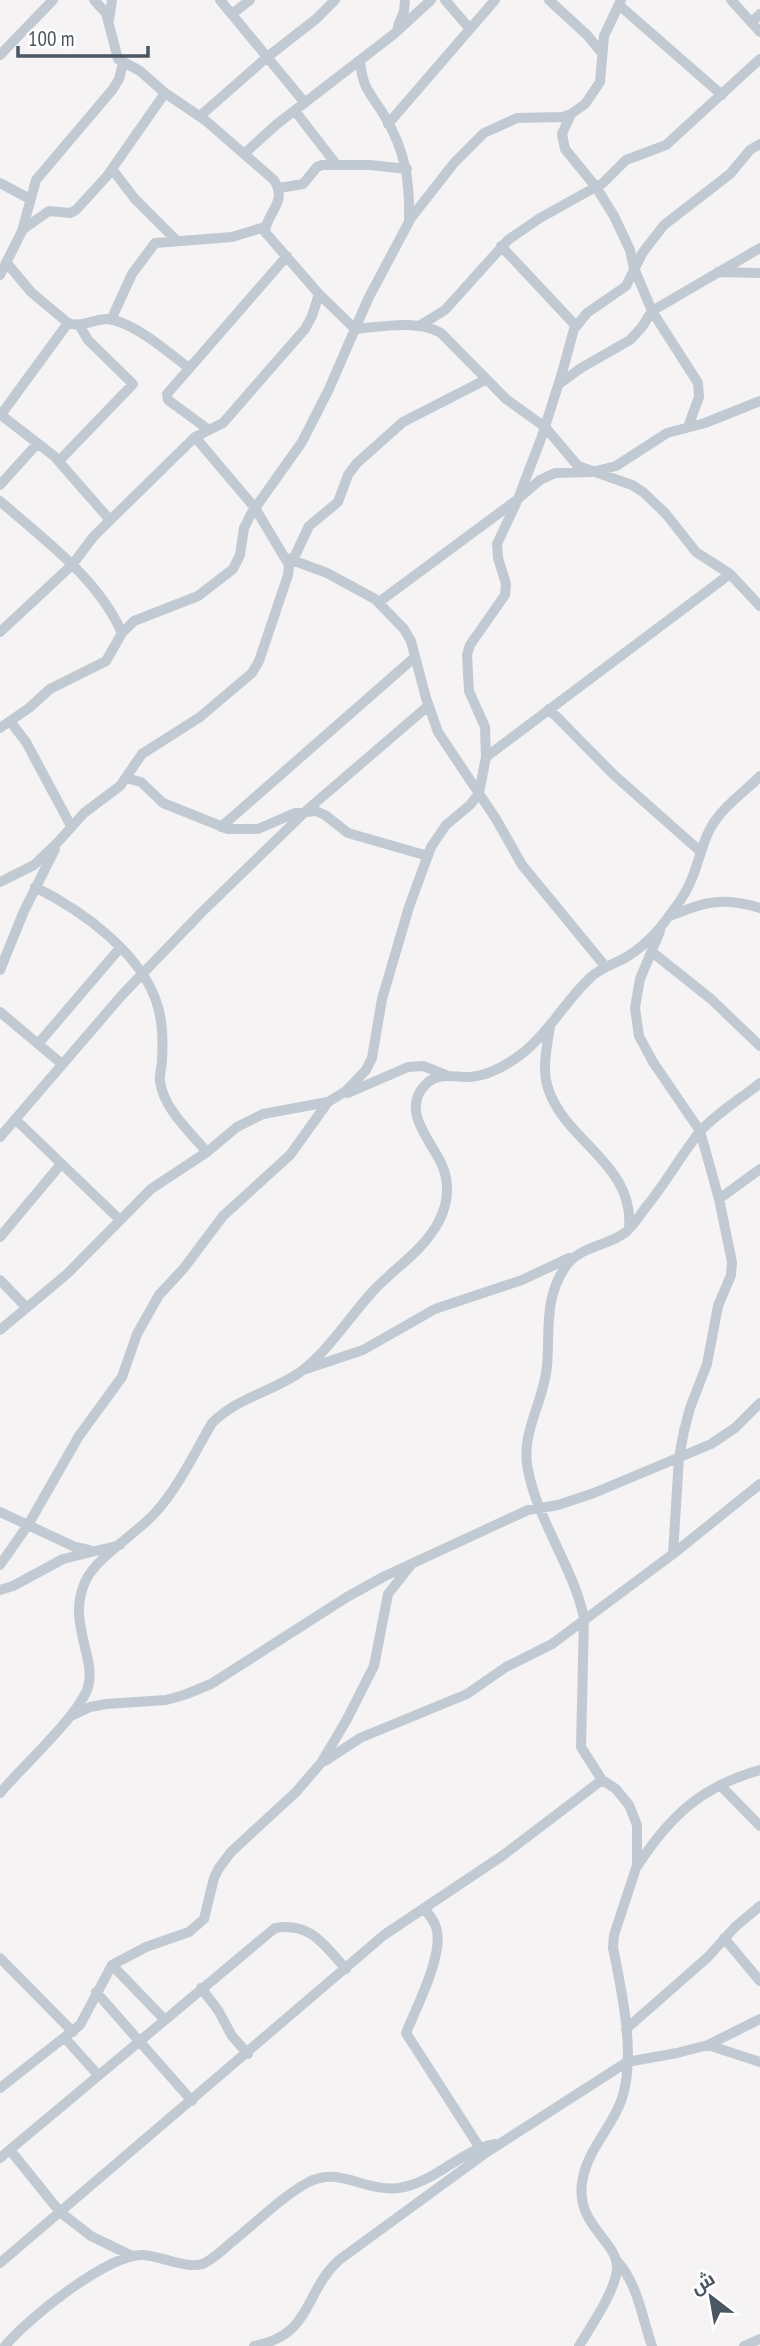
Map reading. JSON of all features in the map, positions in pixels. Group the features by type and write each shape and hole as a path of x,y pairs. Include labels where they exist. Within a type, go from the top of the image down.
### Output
{"street":[{"path":"0,55 53,0"},
{"path":"94,0 104,11 115,54 123,63 140,71 165,93 200,116 274,180 279,188 279,199 265,227 265,233 319,294 355,329 418,326 432,328 441,333 506,399 545,427 578,466 632,485 643,492 666,514 696,551 730,574 760,606"},
{"path":"109,24 112,0"},
{"path":"220,0 305,103"},
{"path":"232,15 250,0"},
{"path":"200,116 335,0"},
{"path":"394,34 405,0"},
{"path":"245,153 394,34 431,0"},
{"path":"445,0 470,29"},
{"path":"388,124 495,0"},
{"path":"549,0 587,35 601,52"},
{"path":"731,0 760,32"},
{"path":"0,728 50,689 106,661 122,633 134,621 198,596 237,565 244,528 302,442 368,299 409,222 439,181 484,133 517,118 555,118 571,114 585,104 600,82 604,36 620,2 722,95"},
{"path":"752,22 760,14"},
{"path":"418,326 445,310 501,246 540,218 608,180 626,160 666,145 760,59"},
{"path":"360,61 363,84 388,124 407,169 410,187 409,222"},
{"path":"0,275 22,230 33,186 42,171 116,85 123,63"},
{"path":"22,230 49,211 73,212 112,169 165,93"},
{"path":"295,111 336,164"},
{"path":"571,114 562,134 565,149 596,187 622,230 652,312 698,383 699,397 688,427"},
{"path":"0,1565 28,1525 79,1436 122,1377 137,1334 159,1295 184,1268 223,1216 290,1155 328,1102 355,1083 366,1070 372,1058 382,999 408,907 428,856 437,836 470,805 478,793 486,757 485,727 469,691 467,656 470,645 505,595 506,584 497,544 518,499 545,427 576,326 587,313 626,286 643,252 664,225 730,174 750,150 760,144"},
{"path":"279,188 299,186 320,166 370,165 407,169"},
{"path":"112,169 135,198 177,241"},
{"path":"0,183 30,199"},
{"path":"111,320 132,274 155,243 232,237 265,227"},
{"path":"501,246 576,326"},
{"path":"559,385 580,368 629,340 652,312 760,248"},
{"path":"209,430 166,398 167,394 287,256"},
{"path":"6,262 35,296 74,324 133,384 59,461"},
{"path":"718,272 760,273"},
{"path":"2,627 72,565 94,536 195,437 223,423 305,329 319,294"},
{"path":"110,520 59,461 0,416 4,403 74,324 111,320 144,335 189,368"},
{"path":"0,882 34,865 84,813 115,790 142,754 200,717 255,669 288,575 289,558 309,526 338,502 348,475 357,463 403,422 485,380"},
{"path":"379,602 540,480 555,473 592,472 620,464 661,436 705,423 760,401"},
{"path":"195,437 255,508 289,558 327,573 379,602 404,629 411,641 428,706 438,732 522,865 605,966"},
{"path":"0,485 37,444"},
{"path":"1,505 72,565 109,605 122,633"},
{"path":"486,757 730,574"},
{"path":"221,827 415,657"},
{"path":"0,1137 142,973 307,810 428,706"},
{"path":"549,709 614,775 701,852"},
{"path":"10,721 26,742 71,826"},
{"path":"1,1328 67,1274 151,1189 249,1119 328,1102 408,1067 423,1066 446,1075 471,1077 495,1071 524,1053 572,996 605,966 625,958 662,926 689,886 709,831 718,816 760,776"},
{"path":"126,778 141,782 163,803 221,827 258,829 307,810 316,811 348,833 428,856"},
{"path":"747,791 760,788"},
{"path":"0,970 35,887 58,842"},
{"path":"35,887 74,908 108,936 142,973 154,997 160,1018 160,1082 166,1100 206,1152"},
{"path":"670,916 701,903 724,900 760,908"},
{"path":"662,926 640,979 635,1008 639,1036 653,1062 700,1131 719,1199 732,1262 731,1275 718,1306 713,1341 690,1408 679,1457 673,1554"},
{"path":"38,1044 120,948"},
{"path":"652,951 711,999 760,1046"},
{"path":"0,1012 62,1064"},
{"path":"550,1025 545,1068 549,1093 564,1116 620,1183 631,1214 629,1229"},
{"path":"303,1371 374,1291 426,1241 440,1218 445,1206 446,1179 414,1111 418,1096 428,1082 446,1075"},
{"path":"0,1793 70,1716 87,1690 89,1676 78,1623 81,1593 91,1571 162,1505 212,1423 220,1415 232,1406 303,1371 363,1350 435,1310 522,1280 617,1238 629,1229 664,1185 700,1131 760,1083"},
{"path":"15,1119 120,1220"},
{"path":"0,1237 61,1164"},
{"path":"719,1199 760,1169"},
{"path":"573,1256 555,1285 549,1304 547,1368 526,1446 528,1470 539,1507 570,1575 584,1618 581,1747 602,1780 624,1797 634,1814 637,1825 637,1865"},
{"path":"0,1280 26,1307"},
{"path":"70,1716 90,1707 106,1704 166,1700 211,1684 347,1597 413,1563 528,1510 558,1505 594,1493 711,1444 735,1428 760,1403"},
{"path":"321,1763 360,1738 467,1694 506,1667 552,1644 673,1554 760,1484"},
{"path":"0,1512 75,1547 95,1551"},
{"path":"0,1590 13,1587 63,1559 121,1545"},
{"path":"0,2088 69,2035 85,2017 112,1965 146,1947 179,1937 198,1926 207,1911 214,1878 219,1868 231,1853 296,1792 321,1763 346,1721 374,1666 388,1594 413,1563"},
{"path":"652,2346 642,2311 623,2267 588,2220 583,2207 582,2185 586,2162 619,2107 625,2088 626,2029 613,1948 614,1935 637,1865 653,1842 694,1799 720,1785 760,1770"},
{"path":"0,2263 384,1936 502,1856 602,1780"},
{"path":"720,1785 760,1826"},
{"path":"626,2029 760,1906"},
{"path":"424,1908 437,1929 438,1944 423,1996 407,2034 481,2148"},
{"path":"0,2158 275,1928 286,1926 310,1932 346,1969"},
{"path":"724,1938 760,1981"},
{"path":"0,1958 69,2035 98,2074"},
{"path":"112,1965 164,2019"},
{"path":"201,1988 247,2054"},
{"path":"96,1992 192,2101"},
{"path":"254,2346 269,2343 288,2334 299,2322 327,2271 339,2260 502,2143 627,2062 708,2045 760,2019"},
{"path":"708,2045 760,2062"},
{"path":"5,2346 23,2328 106,2265 143,2254 198,2265 214,2256 296,2190 319,2177 340,2177 370,2188 403,2187 442,2170 481,2148 502,2143"},
{"path":"10,2150 60,2212 91,2236 132,2256"},
{"path":"579,2346 613,2283 617,2270 616,2259"},
{"path":"744,2346 760,2339"}]}
